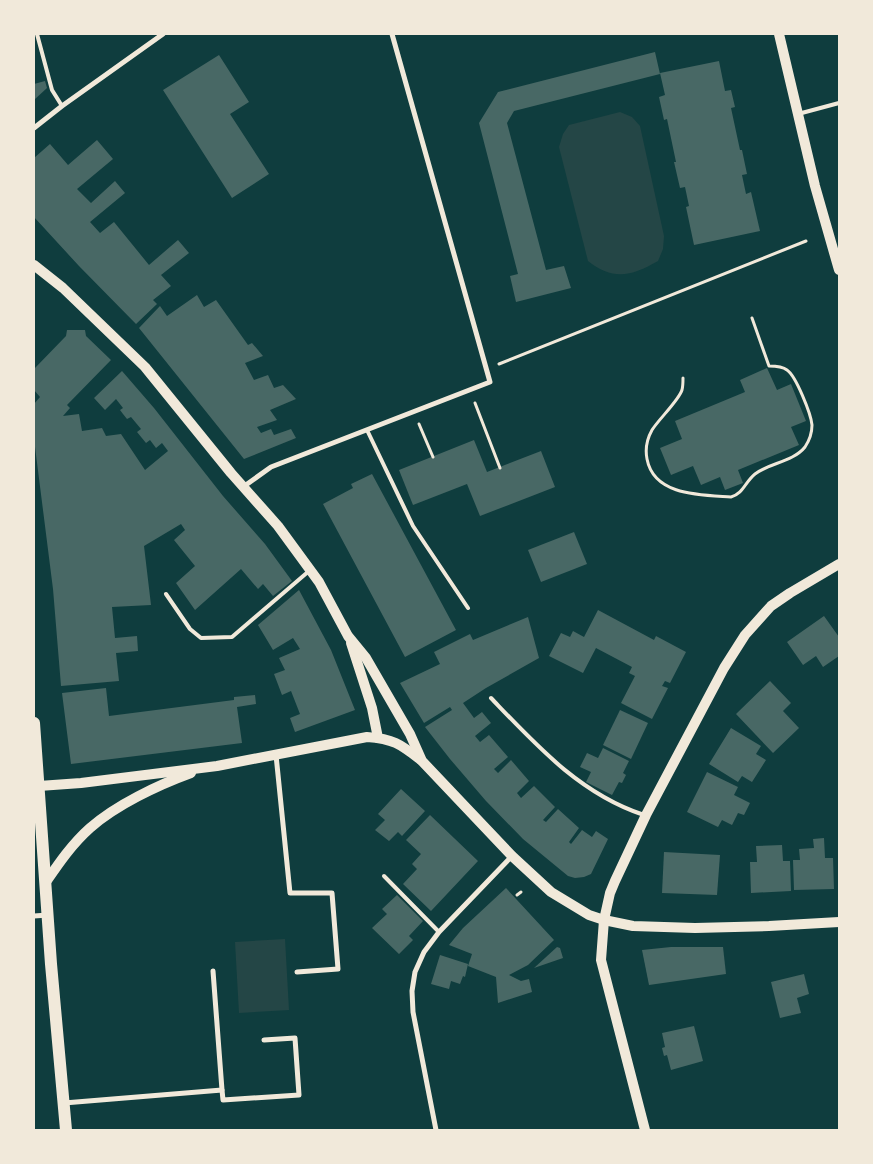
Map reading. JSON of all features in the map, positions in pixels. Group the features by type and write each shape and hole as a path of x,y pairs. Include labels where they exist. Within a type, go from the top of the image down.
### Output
{"main road":[{"path":"779,34 798,114 835,243 839,270"},
{"path":"34,266 63,288 122,344 157,382 243,487 293,544 311,570 348,636 366,658 410,734 422,761"},
{"path":"645,1130 602,970 601,948 604,920 615,881 646,816 720,676 745,635 761,616 781,599 839,564"},
{"path":"348,636 372,708 378,738"},
{"path":"34,723 66,1130"},
{"path":"39,786 81,783 208,767 357,738 378,738 396,742 422,761 512,856 551,892 575,907 604,920 633,926 679,928 839,922"},
{"path":"46,882 66,853 99,821 162,785 208,767"}],"street":[{"path":"34,128 163,34"},
{"path":"243,487 272,467 490,382 392,34"},
{"path":"276,755 290,893 332,893 338,969 297,972"},
{"path":"436,1130 413,1012 412,991 415,972 424,952 439,932 512,856"},
{"path":"34,916 48,915"},
{"path":"213,970 223,1100 299,1095 295,1038 264,1040"},
{"path":"63,1103 222,1090"}],"lane":[{"path":"37,34 52,90 62,106"},
{"path":"798,114 839,103"},
{"path":"366,430 412,526 468,608"},
{"path":"166,594 190,629 201,638 232,637 311,570"},
{"path":"491,698 540,749 582,785 628,810 646,816"},
{"path":"384,876 439,932"}],"path":[{"path":"487,368 806,241"},
{"path":"683,378 682,391 652,430 647,440 646,455 650,470 656,479 665,486 676,490 731,497 737,496 754,474 798,453 805,446 810,436 812,427 810,418 792,375 786,369 768,366 752,318"},
{"path":"470,390 500,468"},
{"path":"414,412 433,457"}],"shaded area":[{"path":"620,112 632,117 640,126 664,236 663,249 658,261 631,273 614,274 606,272 588,261 559,147 563,134 569,125"},
{"path":"285,939 289,1010 239,1013 235,942"}],"building":[{"path":"655,52 660,74 514,111 507,123 546,270 564,266 571,288 516,302 510,276 518,274 479,123 498,92"},
{"path":"219,55 249,102 230,114 269,174 232,198 163,90"},
{"path":"719,61 725,91 731,90 735,107 731,108 747,174 742,175 746,194 751,192 760,231 694,245 686,207 689,206 685,187 680,188 667,119 664,120 659,97 665,95 660,73"},
{"path":"45,81 47,88 34,100 34,84"},
{"path":"97,140 113,159 77,189 91,203 115,181 125,193 90,222 100,233 114,222 149,265 178,240 189,253 161,275 171,286 153,300 157,304 136,324 34,217 34,158 50,144 68,165"},
{"path":"197,295 204,307 216,300 248,345 252,343 263,356 245,363 254,380 268,375 274,388 283,385 296,399 270,410 277,420 257,427 261,433 271,429 274,435 291,429 296,438 244,459 139,328 160,306 167,316"},
{"path":"67,330 85,330 86,336 111,360 67,405 70,408 63,416 79,414 82,431 102,428 106,436 121,434 145,470 168,451 162,443 156,448 150,440 146,443 137,432 141,429 131,417 127,419 120,410 123,408 116,399 105,410 94,398 122,371 154,408 223,496 265,544 292,581 273,596 263,584 258,589 241,569 195,610 176,583 195,566 174,540 185,530 181,524 144,546 151,605 112,607 115,638 137,636 138,651 116,653 119,681 61,686 53,589 34,439 34,404 40,397 34,390 34,369 66,336"},
{"path":"767,368 777,390 791,384 806,421 791,427 799,445 738,470 743,483 725,490 720,477 701,485 693,466 671,475 660,448 682,439 675,421 745,392 740,380"},
{"path":"474,440 487,472 541,451 555,487 480,516 467,484 413,505 399,470"},
{"path":"372,474 456,630 405,657 323,504 353,488 351,484"},
{"path":"574,532 587,564 541,582 528,550"},
{"path":"299,590 331,650 355,710 295,732 290,718 300,714 291,691 282,695 274,674 285,670 279,658 300,649 293,638 273,650 258,625"},
{"path":"598,610 654,640 656,636 686,652 670,683 665,681 662,686 668,688 652,719 621,703 635,676 629,673 632,667 596,648 583,673 549,656 561,633 570,637 573,631 584,637"},
{"path":"824,616 839,637 839,656 823,667 816,656 803,665 787,642"},
{"path":"528,617 539,658 463,703 474,718 482,712 491,723 475,736 480,742 489,735 508,757 494,769 498,773 511,760 529,781 517,793 521,798 534,786 555,807 543,820 546,822 558,809 579,828 569,842 571,844 582,830 592,837 596,831 608,839 591,874 584,877 575,878 568,876 523,839 486,801 450,759 425,727 452,710 450,707 424,723 400,683 440,664 434,652 470,634 473,640"},
{"path":"770,681 791,703 783,711 799,728 773,753 736,714"},
{"path":"106,688 109,716 234,700 234,697 255,695 256,704 237,707 242,743 71,764 62,693"},
{"path":"620,710 648,723 631,759 603,745"},
{"path":"731,728 761,746 756,754 766,760 752,782 742,776 738,782 709,764"},
{"path":"603,748 629,761 623,773 626,775 622,783 619,782 612,795 586,782 591,772 580,767 587,753 598,758"},
{"path":"707,772 738,787 734,795 750,803 744,815 738,813 732,825 722,820 718,827 687,812"},
{"path":"401,789 425,811 402,836 398,832 389,841 375,830 385,820 378,814"},
{"path":"430,815 478,861 431,911 403,884 417,869 412,864 421,854 406,840"},
{"path":"824,838 825,858 833,858 834,889 794,890 793,860 800,860 799,849 814,848 813,839"},
{"path":"782,845 783,861 790,861 791,891 751,893 750,862 757,862 756,846"},
{"path":"664,852 720,855 717,895 662,893"},
{"path":"506,888 554,940 528,965 509,975 521,981 529,979 532,992 498,1003 496,977 468,966 472,954 449,945 463,928"},
{"path":"397,895 423,921 409,936 413,940 399,954 372,928 387,914 382,909"},
{"path":"557,947 560,948 563,958 534,968"},
{"path":"671,947 723,947 726,974 649,985 642,950"},
{"path":"440,955 468,964 465,977 463,976 460,984 451,981 449,989 431,984"},
{"path":"804,974 809,994 797,998 801,1013 780,1018 771,982"},
{"path":"694,1026 703,1061 671,1070 667,1055 664,1056 662,1048 665,1047 662,1033"}]}
